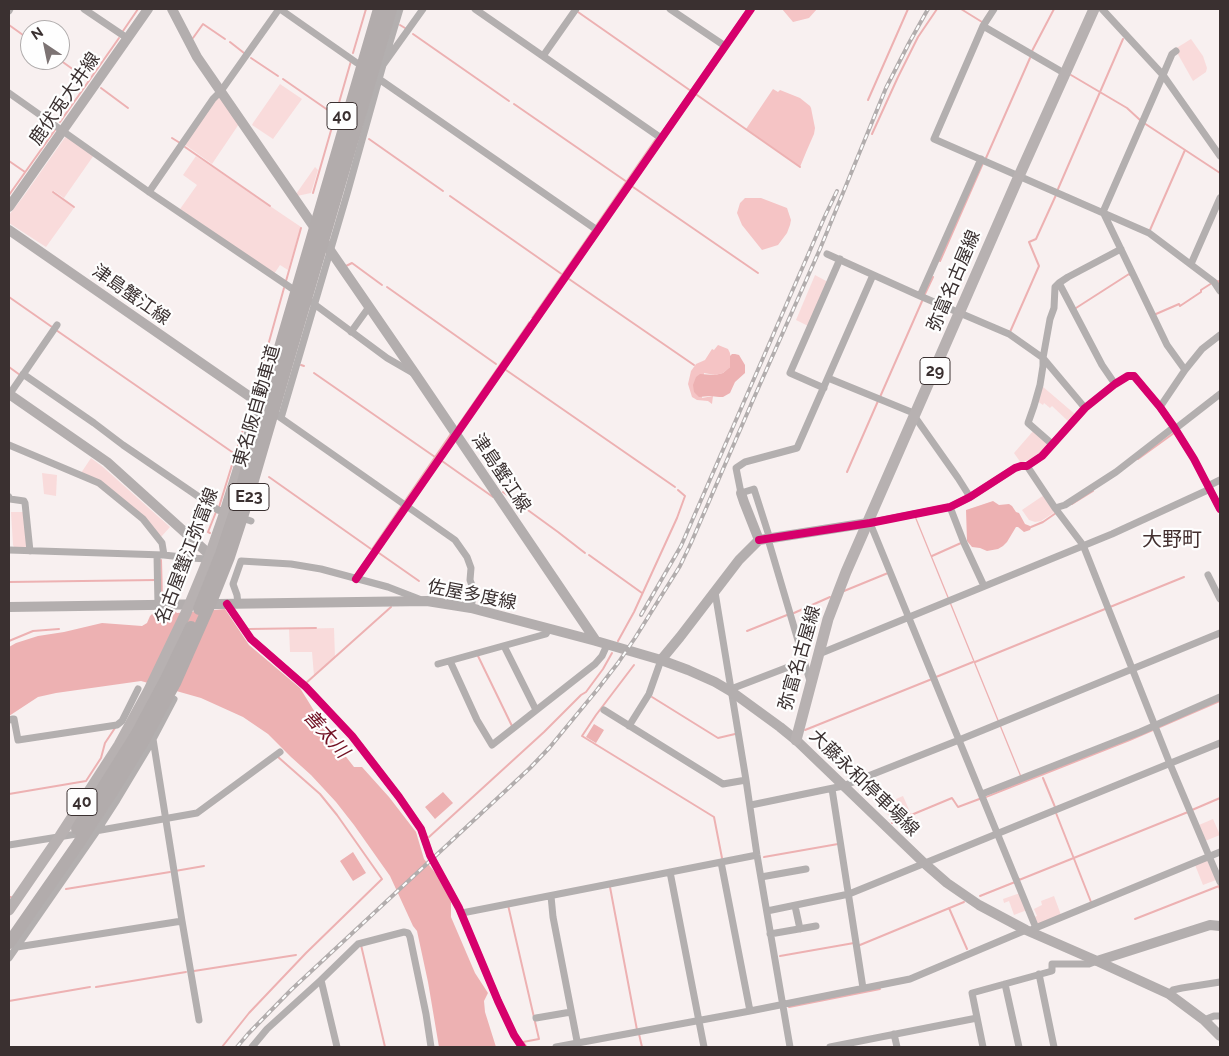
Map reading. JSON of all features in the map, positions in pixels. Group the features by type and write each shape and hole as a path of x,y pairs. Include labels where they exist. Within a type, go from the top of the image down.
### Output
{"highway":[{"name":"東名阪自動車道","path":"9,928 69,842 136,735 166,679 205,594 236,509 379,9"},
{"name":"東名阪自動車道","path":"13,945 144,740 174,683 214,597 244,511 390,9"}],"main road":[{"name":"鹿伏兎大井線","path":"9,207 148,9"},
{"name":"津島蟹江線","path":"172,9 197,56 596,641"},
{"name":"名古屋蟹江弥富線","path":"9,910 119,745 143,690 188,609 225,512 259,403 373,9"},
{"name":"弥富名古屋線","path":"796,740 828,619 846,572 1064,73 1094,9"},
{"name":"津島蟹江線","path":"9,230 259,403"},
{"path":"9,394 107,462 209,557"},
{"path":"741,493 744,502 766,539"},
{"path":"596,641 661,660 739,560 766,539 869,523"},
{"name":"佐屋多度線","path":"9,607 158,606 188,609 227,604 426,601 471,608 596,641"},
{"name":"大藤永和停車場線","path":"661,660 732,690 796,740 924,863 947,883 979,905 1169,994 1204,1020 1220,1036"},
{"path":"1097,961 1210,924 1220,926"}],"street":[{"path":"84,9 127,38"},
{"path":"149,192 213,99 221,91 280,9 357,63"},
{"path":"282,418 400,9"},
{"path":"383,66 423,9"},
{"path":"475,9 661,138"},
{"path":"543,56 576,9"},
{"path":"670,9 725,46"},
{"path":"356,579 404,505 456,434 751,9"},
{"path":"994,9 983,26 934,139 1149,233 1214,282 1220,291"},
{"path":"1102,9 1162,75 1220,156"},
{"path":"983,26 1064,73"},
{"path":"1103,212 1162,75 1172,54 1176,51"},
{"path":"379,79 597,230"},
{"path":"9,93 149,192 314,304 387,358 416,375"},
{"path":"920,296 981,159"},
{"path":"1191,264 1220,198"},
{"path":"1103,212 1166,345 1185,370"},
{"path":"1052,444 1028,423 1040,385 1050,319 1054,308 1055,288 1068,277 1122,249"},
{"path":"827,254 1009,334 1043,358 1085,408"},
{"path":"824,388 790,373 840,259"},
{"path":"741,493 736,468 745,462 797,448 874,275"},
{"path":"1059,283 1102,365 1115,384"},
{"path":"351,332 369,307"},
{"path":"9,394 55,327"},
{"path":"1160,407 1202,349 1220,335"},
{"path":"21,376 94,422 218,510 251,521"},
{"path":"1030,930 998,834 869,523 950,507 970,497 1016,468 1027,466 1042,456 1085,408 1128,376 1134,376 1160,407 1194,459 1220,509"},
{"path":"828,378 915,415 970,497"},
{"path":"1055,508 1065,505 1116,472 1220,394"},
{"path":"259,403 455,540 464,551 471,568 470,580 474,591 471,608"},
{"path":"9,445 99,482 143,519 162,543 158,606"},
{"path":"1027,466 1083,546 1170,764 1220,882"},
{"path":"819,654 1112,534 1220,480"},
{"path":"9,497 10,499 24,501 25,503 30,551"},
{"path":"950,507 984,586"},
{"path":"766,539 810,684"},
{"path":"9,550 161,555 190,558 209,557"},
{"path":"238,604 233,584 241,562 291,564 321,569 426,601"},
{"path":"1208,575 1220,599"},
{"path":"715,592 790,1047"},
{"path":"227,604 251,640 306,688 352,736 421,829 430,855 462,913 498,1000 514,1035 522,1047"},
{"path":"438,664 546,634 549,629"},
{"path":"750,805 843,786 1220,633"},
{"path":"450,661 477,720 492,745 595,664 602,656 607,645"},
{"path":"504,646 536,710"},
{"path":"629,726 649,694 661,660"},
{"path":"732,690 804,661"},
{"path":"9,720 14,719 18,740 117,725 122,721 143,690"},
{"path":"982,797 1022,779 1156,727 1220,697"},
{"path":"9,948 97,831 153,739 174,699"},
{"path":"604,710 722,784 746,780"},
{"path":"153,739 199,1020"},
{"path":"767,911 849,894 1220,743"},
{"path":"9,845 197,813 280,752"},
{"path":"832,789 863,988"},
{"path":"556,1047 578,1045 910,979 1220,852"},
{"path":"462,913 757,855"},
{"path":"721,862 750,1011"},
{"path":"761,877 806,869"},
{"path":"670,872 704,1047"},
{"path":"551,896 553,917 578,1045"},
{"path":"796,906 800,929"},
{"path":"13,945 182,921"},
{"path":"770,934 816,926"},
{"path":"252,1047 267,1029 358,944 404,932 408,932 410,937 431,1047"},
{"path":"9,958 13,945"},
{"path":"982,1047 972,993 1052,971 1052,964 1089,964 1097,961"},
{"path":"1039,974 1054,1047"},
{"path":"321,980 337,1047"},
{"path":"1169,994 1173,990 1220,982"},
{"path":"1005,984 1019,1047"},
{"path":"536,1018 571,1012"},
{"path":"1204,1020 1220,1016"},
{"path":"830,1047 977,1018"},
{"path":"894,1034 897,1047"}],"shaded area":[{"path":"782,9 817,9 809,18 793,22"},
{"path":"1191,39 1203,56 1207,68 1206,72 1193,81 1175,49"},
{"path":"280,84 302,99 273,139 252,125"},
{"path":"773,89 800,98 811,108 815,128 814,134 800,167 746,129"},
{"path":"219,95 239,124 212,164 184,144"},
{"path":"66,136 94,155 64,198 54,191 52,192 74,208 46,247 9,223 9,215"},
{"path":"196,156 301,227 288,270 280,265 274,274 180,209 197,185 183,175"},
{"path":"315,167 318,170 311,193 297,196 296,194"},
{"path":"745,198 761,198 787,208 791,220 790,225 787,233 778,245 762,250 742,225 737,213 740,203"},
{"path":"815,275 828,282 808,326 796,320"},
{"path":"718,345 728,349 731,361 730,367 723,373 715,375 704,373 702,398 713,396 712,404 708,401 697,400 692,397 688,384 691,371 696,364 705,360 712,349 714,350"},
{"path":"1042,386 1076,415 1069,422 1052,406 1050,408 1044,403 1043,405 1037,401"},
{"path":"1034,430 1049,444 1035,457 1021,463 1014,453"},
{"path":"91,458 170,527 161,537 81,473"},
{"path":"42,473 57,475 56,496 44,494"},
{"path":"1044,495 1055,512 1041,521 1029,520 1022,510"},
{"path":"11,512 25,512 27,548 14,547 13,545"},
{"path":"334,628 335,658 314,676 312,652 290,652 289,629"},
{"path":"903,796 911,814 890,821 884,804"},
{"path":"1213,819 1220,835 1205,841 1199,825"},
{"path":"1207,860 1216,880 1203,885 1195,865"},
{"path":"1020,893 1027,910 1014,915 1009,901 1004,903 1003,899"},
{"path":"1054,896 1061,915 1039,924 1036,923 1034,917 1037,916 1034,909 1042,905 1041,901"}],"water":[{"path":"656,137 657,139 596,227 594,227"},
{"path":"592,230 533,318 531,318"},
{"path":"529,321 530,323 457,428 456,427"},
{"path":"732,354 739,355 745,365 745,373 735,382 730,393 723,397 699,397 694,392 693,385 696,377 700,374 715,375 723,373 730,367 730,356"},
{"path":"451,432 452,434 373,550 371,549"},
{"path":"993,501 999,505 1009,504 1012,506 1019,513 1025,524 1031,528 1024,532 1016,527 1007,542 998,549 987,551 972,547 967,541 966,510"},
{"path":"916,517 1023,780 1220,700 1220,702 1130,741 982,798 1022,781"},
{"name":"善太川","path":"225,609 249,645 300,688 329,735 354,767 362,767 389,797 416,832 424,859 442,881 451,902 451,917 475,973 488,993 484,1001 485,1012 496,1047 439,1047 417,931 390,876 336,802 268,734 243,717 201,698 141,681 38,697 9,716 9,647 16,643 38,636 102,623 142,626 147,623 153,613 160,611 174,610 177,613"},
{"path":"594,724 604,730 596,743 586,737"},
{"path":"443,792 453,803 435,819 425,807"},
{"path":"353,852 366,873 353,881 340,861"}],"waterway":[{"path":"123,31 138,9"},
{"path":"353,53 366,9"},
{"path":"868,100 908,9"},
{"path":"872,134 918,37 937,9"},
{"path":"961,9 982,22"},
{"path":"1032,51 1054,9"},
{"path":"578,12 691,91"},
{"path":"193,38 203,24 225,39"},
{"path":"9,25 20,33"},
{"path":"400,25 405,28"},
{"path":"413,34 509,101"},
{"path":"60,122 119,38"},
{"path":"1058,189 1123,39"},
{"path":"230,42 244,53"},
{"path":"251,58 278,76"},
{"path":"986,158 1030,58"},
{"path":"313,193 351,61"},
{"path":"70,67 89,81"},
{"path":"1071,75 1127,108 1140,120"},
{"path":"283,79 335,115"},
{"path":"101,88 128,108"},
{"path":"697,95 800,167"},
{"path":"514,104 627,182"},
{"path":"1144,123 1220,173"},
{"path":"9,195 55,130"},
{"path":"172,138 180,143"},
{"path":"369,139 443,191"},
{"path":"185,147 270,206"},
{"path":"1150,230 1185,150"},
{"path":"9,161 25,172"},
{"path":"940,261 983,163"},
{"path":"633,187 758,273"},
{"path":"53,192 74,207"},
{"path":"1010,332 1039,266 1029,242 1036,239 1056,195"},
{"path":"450,196 563,275"},
{"path":"286,281 301,228"},
{"path":"346,266 352,263 382,285"},
{"path":"1076,308 1130,275"},
{"path":"924,296 933,277"},
{"path":"569,279 694,365"},
{"path":"1218,281 1220,285"},
{"path":"1156,314 1179,304 1180,306 1212,283"},
{"path":"387,287 496,364"},
{"path":"257,385 284,288"},
{"path":"9,297 52,327"},
{"path":"880,397 923,299"},
{"path":"56,330 235,454"},
{"path":"9,367 20,375"},
{"path":"506,370 675,487"},
{"path":"314,373 435,457"},
{"path":"847,472 878,401"},
{"path":"219,507 250,407"},
{"path":"1138,459 1174,433"},
{"path":"442,461 493,497"},
{"path":"269,477 371,549"},
{"path":"618,641 634,612 677,518 685,496 678,490"},
{"path":"1072,504 1093,491"},
{"path":"503,492 585,553"},
{"path":"210,533 208,532 216,512"},
{"path":"1031,527 1043,522 1056,513"},
{"path":"932,556 961,543"},
{"path":"379,553 419,581"},
{"path":"589,555 642,593"},
{"path":"161,560 162,599"},
{"path":"844,591 888,573"},
{"path":"1110,607 1184,577"},
{"path":"9,582 156,580"},
{"path":"794,613 830,597"},
{"path":"306,683 391,607"},
{"path":"975,662 1105,609"},
{"path":"747,631 787,615"},
{"path":"249,629 316,628"},
{"path":"9,641 33,631 59,629"},
{"path":"429,837 586,692 612,653"},
{"path":"478,656 512,726"},
{"path":"936,677 973,662"},
{"path":"634,665 582,736 714,817 722,858"},
{"path":"805,730 932,679"},
{"path":"652,697 718,738 735,734"},
{"path":"9,794 86,781 101,758 105,743 115,728"},
{"path":"222,1047 249,1013 306,953 382,879 320,794 278,757"},
{"path":"1043,778 1055,807"},
{"path":"892,823 952,798 958,807 982,798"},
{"path":"1192,810 1220,798"},
{"path":"1019,879 1188,812"},
{"path":"1056,813 1091,902"},
{"path":"764,857 838,844"},
{"path":"175,871 204,866"},
{"path":"66,889 170,872"},
{"path":"980,896 1015,882"},
{"path":"1135,919 1219,886 1220,890"},
{"path":"610,887 637,1030"},
{"path":"860,945 964,902"},
{"path":"508,905 539,1039 523,1042 527,1047"},
{"path":"949,908 967,949"},
{"path":"780,956 854,943"},
{"path":"361,945 385,1047"},
{"path":"194,971 296,955"},
{"path":"96,987 186,972"},
{"path":"9,1001 90,987"},
{"path":"789,1007 880,989"},
{"path":"639,1034 642,1047"}],"railway":[{"path":"237,1047 291,990 530,768 597,690 635,638 680,566 691,543 820,249 886,88 928,9"},
{"path":"641,615 681,546 837,191"}],"cycle path":[{"path":"356,579 751,9"},
{"path":"759,540 870,523 950,507 970,497 1015,468 1027,466 1042,456 1085,408 1128,376 1134,376 1174,427 1194,459 1220,509"},
{"path":"227,604 251,639 306,687 352,736 421,829 430,855 459,908 498,1001 514,1035 522,1047"}],"district":[{"name":"大野町","path":"1172,540"}]}
